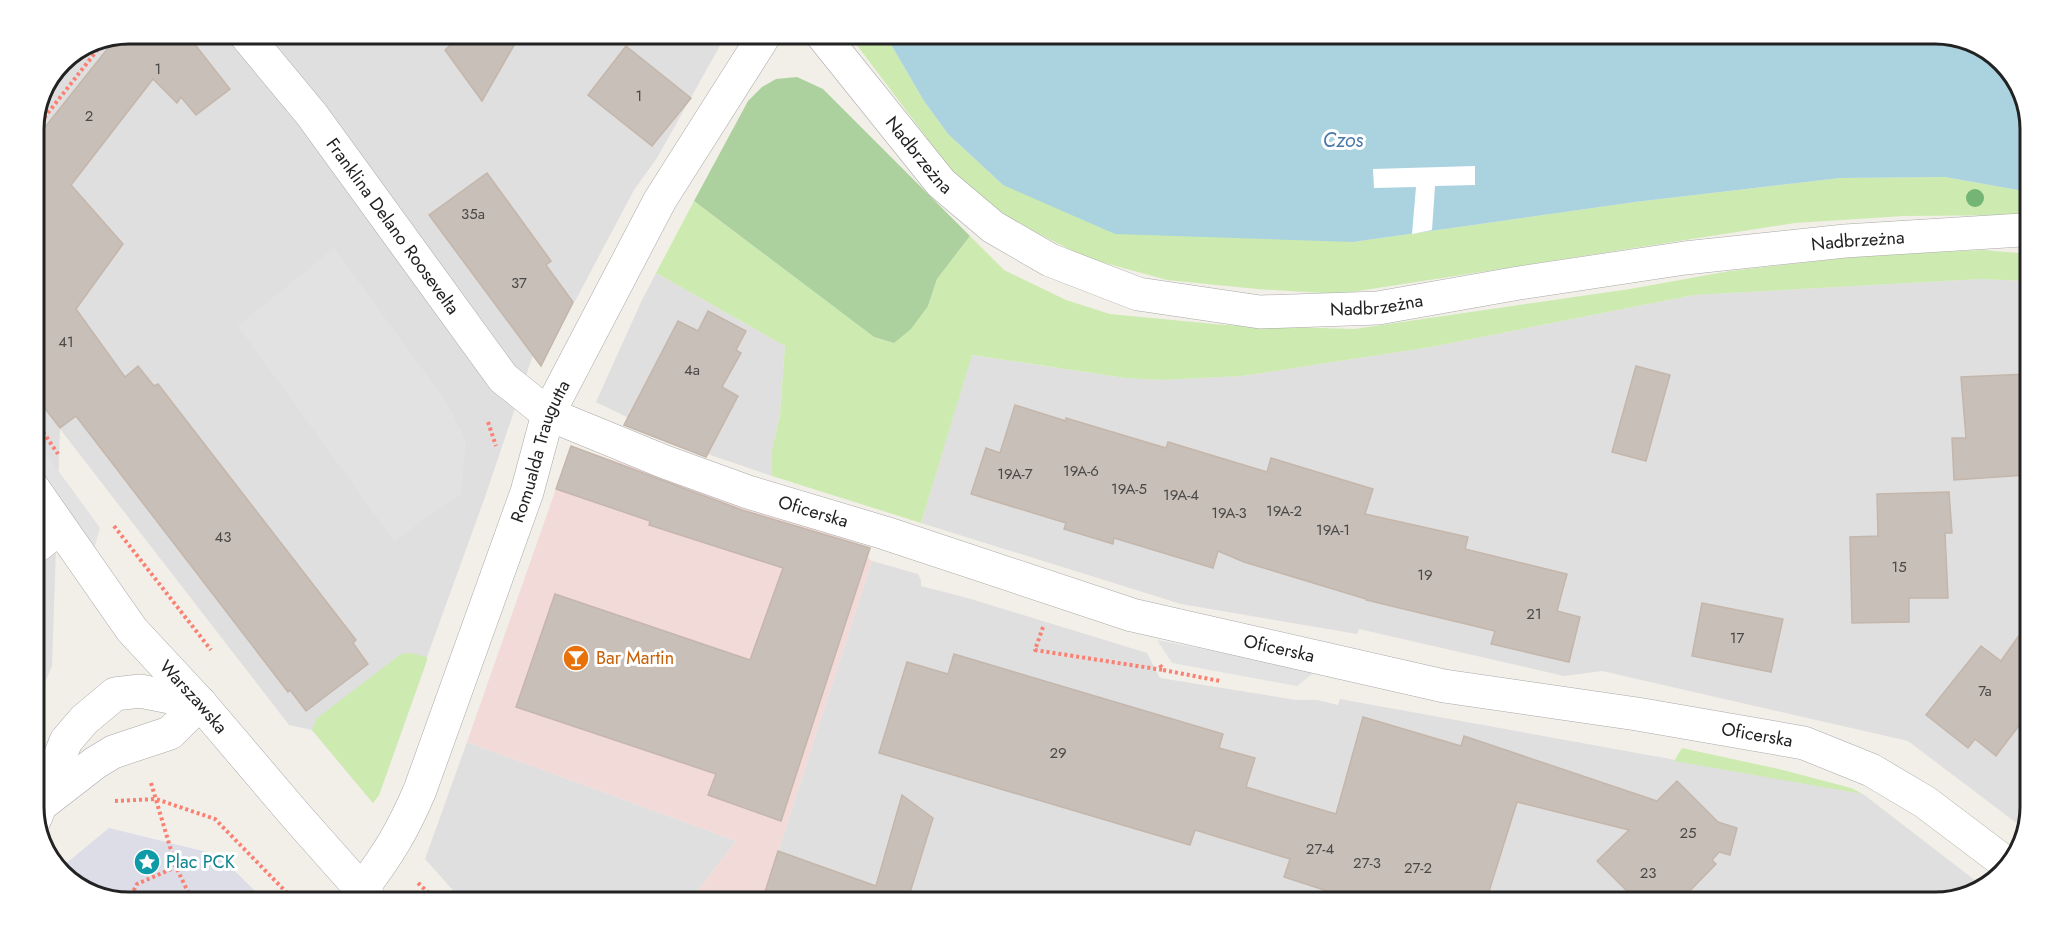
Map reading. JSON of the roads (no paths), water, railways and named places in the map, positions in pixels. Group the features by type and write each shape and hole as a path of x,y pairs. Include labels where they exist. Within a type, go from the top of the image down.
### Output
{"street":[{"name":"Franklina Delano Roosevelta","path":"252,43 312,115 503,378 548,414"},
{"name":"Romualda Traugutta","path":"366,892 404,827 420,790 527,492 548,414 660,200 760,43"},
{"name":"Nadbrzeżna","path":"829,43 941,183 993,227 1050,260 1138,294 1260,312 1378,308 1519,283 1685,258 1845,241 2019,230"},
{"name":"Oficerska","path":"548,414 664,462 748,492 907,540 1132,615 1444,686 1636,714 1804,743 1871,770 1916,796 2001,860"},
{"name":"Warszawska","path":"44,504 132,630 200,703 364,892"},
{"path":"44,799 66,741 84,720 116,694 140,691 200,703"},
{"path":"44,808 95,763 113,752 170,733 200,703"}],"lane":[{"path":"44,548 64,533"}],"water":[{"name":"Czos","path":"890,43 1935,43 1967,50 1982,58 1998,72 2011,91 2019,123 2019,190 1945,177 1840,178 1635,202 1353,242 1115,234 1003,185 948,134 924,101"}],"place":[{"name":"Bar Martin","path":"576,658"},
{"name":"Plac PCK","path":"147,862"}]}
